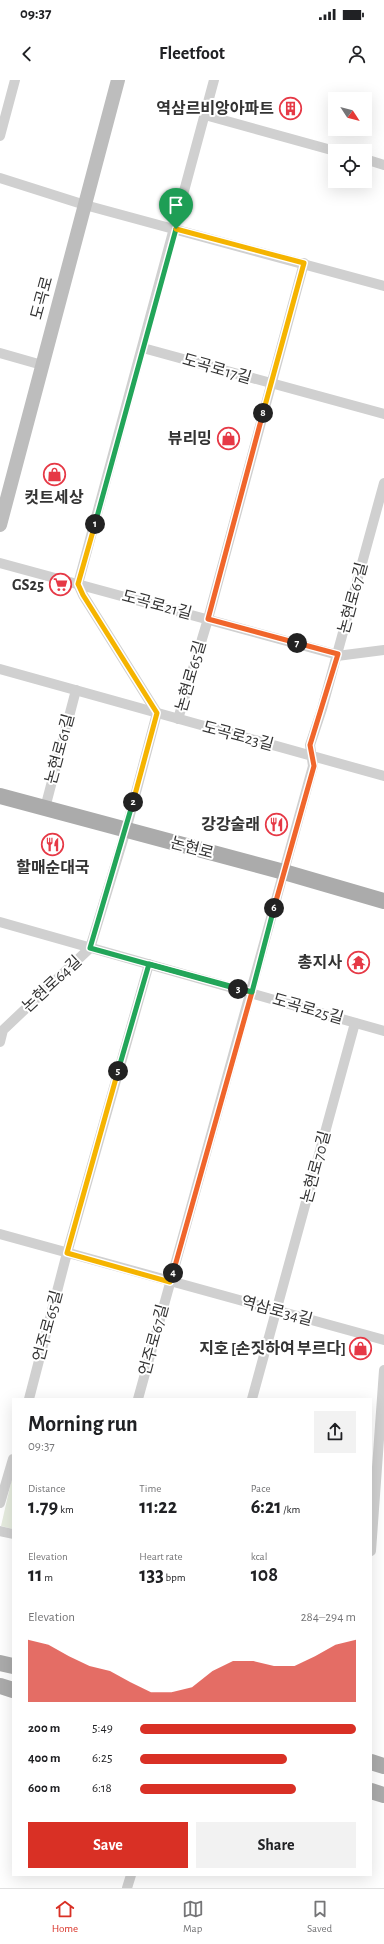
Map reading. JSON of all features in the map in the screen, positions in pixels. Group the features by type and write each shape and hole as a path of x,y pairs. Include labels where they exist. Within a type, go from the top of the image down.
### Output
{"main road":[{"name":"도곡로","path":"0,525 118,80"},
{"name":"논현로","path":"0,796 284,872 384,901"},
{"path":"0,1663 12,1666"},
{"path":"0,1686 12,1690"},
{"path":"372,1762 384,1766"},
{"path":"372,1791 384,1795"}],"street":[{"path":"0,136 15,80"},
{"path":"157,713 83,595 78,584 176,229 214,80"},
{"path":"205,115 328,149"},
{"path":"372,161 384,165"},
{"path":"0,178 85,205 304,263 384,286"},
{"name":"논현로65길","path":"178,719 208,619 304,263"},
{"name":"도곡로17길","path":"143,348 384,414"},
{"path":"0,353 42,365"},
{"name":"논현로67길","path":"252,992 314,766 310,745 337,655 384,484"},
{"name":"도곡로21길","path":"0,563 337,655"},
{"path":"337,655 384,650"},
{"name":"도곡로23길","path":"0,669 384,776"},
{"name":"논현로61길","path":"44,808 76,690"},
{"name":"논현로64길","path":"0,1042 1,1030 90,948 126,830 157,713"},
{"name":"도곡로25길","path":"0,922 252,992 384,1031"},
{"name":"언주로65길","path":"29,1398 67,1253 149,964"},
{"name":"언주로67길","path":"138,1398 252,992"},
{"name":"논현로70길","path":"252,1398 355,1023"},
{"name":"역삼로34길","path":"0,1234 384,1340"},
{"path":"372,1537 384,1370"},
{"path":"0,1503 12,1462"},
{"path":"0,1531 12,1534"},
{"path":"127,1888 131,1876"}],"shaded area":[{"path":"12,1478 12,1529 1,1526"}],"place":[{"name":"역삼르비앙아파트","path":"290,109"},
{"name":"뷰리밍","path":"228,439"},
{"name":"컷트세상","path":"54,475"},
{"name":"GS25","path":"60,585"},
{"name":"강강술래","path":"276,825"},
{"name":"할매순대국","path":"53,844"},
{"name":"총지사","path":"358,963"},
{"name":"지호 [손짓하여 부르다]","path":"361,1349"}],"route":[{"path":"176,229 78,584 83,595 157,713 126,830 90,948 149,964 200,978 252,992 210,1136 170,1282 67,1253 149,964 252,992 314,766 310,745 338,654 208,619 304,263 176,229"}]}
